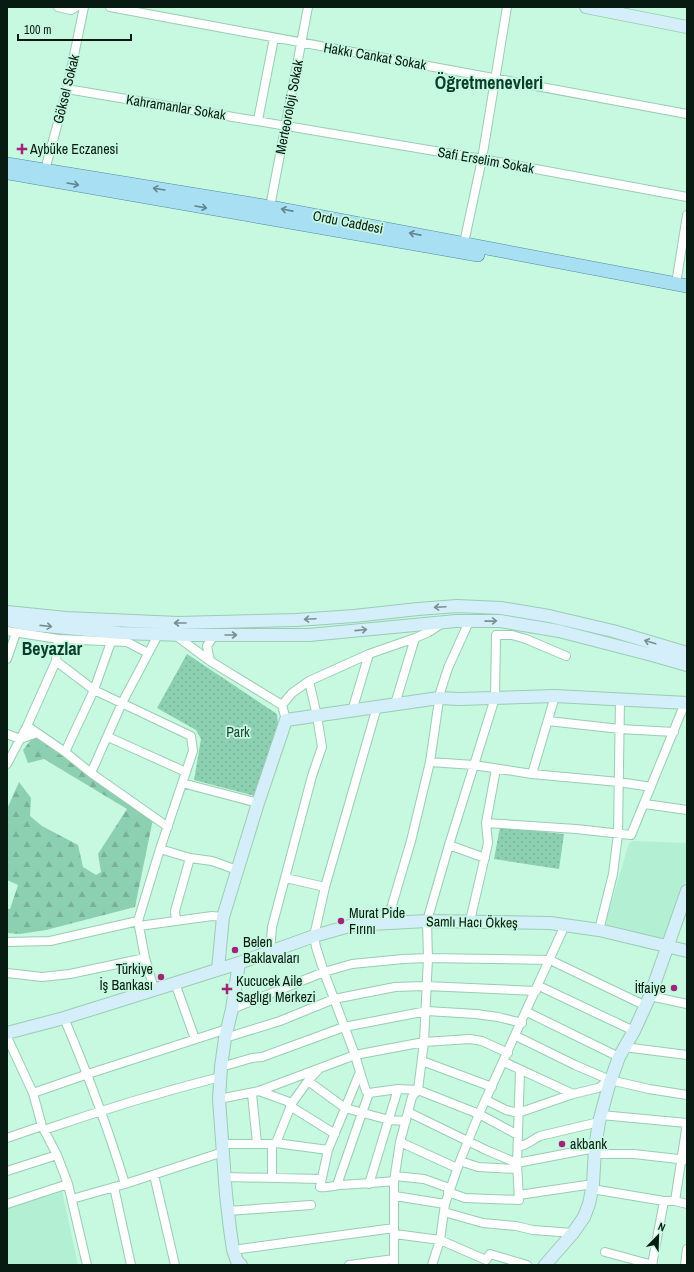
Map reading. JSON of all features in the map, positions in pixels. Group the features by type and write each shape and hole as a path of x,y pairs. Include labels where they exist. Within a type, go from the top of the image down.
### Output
{"main road":[{"name":"Ordu Caddesi","path":"7,164 270,207 682,285"},
{"name":"Ordu Caddesi","path":"7,173 687,292"}],"street":[{"path":"58,7 71,10 76,7"},
{"name":"Göksel Sokak","path":"45,170 67,88 84,7"},
{"name":"Hakkı Cankat Sokak","path":"110,7 687,114"},
{"name":"Merteoroloji Sokak","path":"270,207 308,7"},
{"path":"464,244 482,159 507,7"},
{"path":"586,7 687,27"},
{"path":"258,120 274,38"},
{"name":"Kahramanlar Sokak","path":"67,88 286,125"},
{"name":"Safi Erselim Sokak","path":"286,125 687,197"},
{"path":"682,285 687,215"},
{"path":"7,612 80,619 178,623 296,620 457,606 501,608 549,616 613,631 687,653"},
{"path":"7,620 25,624 120,633 174,635 309,635 444,622 500,621 559,632 687,665"},
{"path":"387,922 411,841 430,762 439,698 448,668 468,621"},
{"path":"282,705 292,693 309,681 369,654 429,632 444,622"},
{"path":"7,631 58,639 127,642 148,654"},
{"path":"7,659 16,633"},
{"path":"91,773 122,703 158,634"},
{"path":"174,635 210,661 282,705 286,720 258,803 223,917 218,969"},
{"path":"210,661 207,646 214,635"},
{"path":"350,1265 394,1262 395,1178 400,1142 412,1097 418,1090 427,1011 427,921 449,845 496,698 496,636 512,635 526,638 566,656"},
{"path":"395,704 415,638"},
{"path":"7,764 27,726 56,661 58,639"},
{"path":"65,752 94,690 111,642"},
{"path":"352,712 369,654"},
{"path":"56,661 94,690 191,736 194,751 160,850 139,923 145,958 154,989"},
{"path":"270,951 272,927 312,776 322,746 309,681"},
{"path":"532,774 555,696"},
{"path":"286,720 352,712 439,698 459,699 555,696 686,703 631,835 576,829 486,823"},
{"path":"600,930 612,874 618,834 620,699"},
{"path":"369,1093 366,1091 355,1055 324,972 314,936 325,887 377,707"},
{"path":"548,721 620,729 674,732"},
{"path":"27,726 168,827"},
{"path":"7,734 20,739 37,734"},
{"path":"108,737 186,772"},
{"path":"430,762 474,765 532,774 619,782 651,787"},
{"path":"470,921 488,843 486,823 496,769"},
{"path":"182,783 258,803"},
{"path":"645,804 687,810"},
{"path":"449,845 485,858"},
{"path":"160,850 190,858 212,861 237,870"},
{"path":"176,921 175,911 190,858"},
{"path":"286,878 325,887"},
{"path":"545,1265 573,1233 584,1217 589,1204 593,1186 595,1151 600,1119 610,1080 622,1052 648,1001 687,891"},
{"path":"7,942 50,941 139,923 176,921 212,916 223,917"},
{"name":"Samlı Hacı Ökkeş","path":"7,1033 64,1018 239,963 314,936 353,925 427,921 550,923 600,930 687,951"},
{"path":"432,1265 440,1240 444,1208 449,1190 467,1141 527,1012 565,925"},
{"path":"7,973 42,977 70,974 145,958"},
{"path":"232,1009 324,972 352,964 403,958 550,960 648,1001 687,1004"},
{"path":"239,963 232,1009 226,1034 219,1099 228,1212 234,1250 237,1260 241,1265"},
{"path":"175,983 195,1039"},
{"path":"33,1093 195,1039 226,1034 280,1021 334,999 395,987 426,986 537,988 634,1031"},
{"path":"7,1138 100,1112 178,1087 221,1072 252,1058 262,1057 344,1027 427,1011 476,1014 522,1023"},
{"path":"527,1012 622,1052 687,1055"},
{"path":"64,1018 88,1074 125,1184"},
{"path":"516,1036 575,1065 610,1080 649,1089 687,1095"},
{"path":"7,1037 33,1093 43,1128 57,1155 68,1184 87,1265"},
{"path":"219,1099 256,1092 355,1055 424,1042 477,1040 508,1053"},
{"path":"422,1061 492,1087"},
{"path":"504,1062 520,1071 573,1094"},
{"path":"272,1178 274,1143 291,1104 320,1068"},
{"path":"360,1072 328,1150 320,1187 325,1188 337,1185 369,1184 395,1178 424,1179 465,1198 519,1200 517,1166 520,1071"},
{"path":"486,1100 506,1110 518,1113 573,1094 598,1088 610,1080"},
{"path":"308,1081 344,1108 389,1120 406,1121"},
{"path":"369,1093 398,1089 418,1090 479,1114 518,1135"},
{"path":"369,1184 398,1089"},
{"path":"256,1092 291,1104 334,1134"},
{"path":"256,1092 257,1143"},
{"path":"337,1185 369,1093"},
{"path":"408,1112 517,1166"},
{"path":"518,1147 527,1145 540,1136 600,1119 687,1123 684,1160 675,1201"},
{"path":"400,1142 458,1165 478,1167 517,1166 595,1151 684,1160"},
{"path":"72,1199 154,1175 222,1148 257,1143 274,1143 328,1150"},
{"path":"7,1171 57,1155"},
{"path":"154,1175 175,1265"},
{"path":"225,1177 321,1179"},
{"path":"7,1204 68,1184"},
{"path":"519,1195 593,1186 687,1204"},
{"path":"114,1187 131,1265"},
{"path":"395,1196 444,1208 483,1223 516,1226 533,1230 573,1233"},
{"path":"605,1252 652,1265 664,1200"},
{"path":"228,1212 311,1205"},
{"path":"234,1250 338,1234 395,1231 440,1240 486,1260 490,1254 527,1265"},
{"path":"685,1265 687,1249"}],"shaded area":[{"path":"633,841 687,843 687,876 665,940 605,924 629,843"},
{"path":"62,1190 78,1265 7,1265 7,1207"}],"green space":[{"name":"Park","path":"187,654 277,714 278,726 255,796 194,780 201,739 196,730 157,708"},
{"path":"34,736 153,819 135,907 46,930 20,934 7,933 7,909 10,909 18,885 7,880 7,809 19,782 31,798 30,816 42,826 78,845 83,867 96,875 101,872 98,854 127,809 44,759 28,763 23,750"},
{"path":"500,827 564,834 559,869 494,859"}],"place":[{"name":"Aybüke Eczanesi","path":"22,149"},
{"name":"Murat Pide Fırını","path":"341,921"},
{"name":"Belen Baklavaları","path":"235,950"},
{"name":"Türkiye İş Bankası","path":"161,977"},
{"name":"İtfaiye","path":"674,988"},
{"name":"Kucucek Aile Saglıgı Merkezi","path":"227,989"},
{"name":"akbank","path":"562,1144"}],"district":[{"name":"Öğretmenevleri","path":"489,83"},
{"name":"Beyazlar","path":"52,649"}]}
